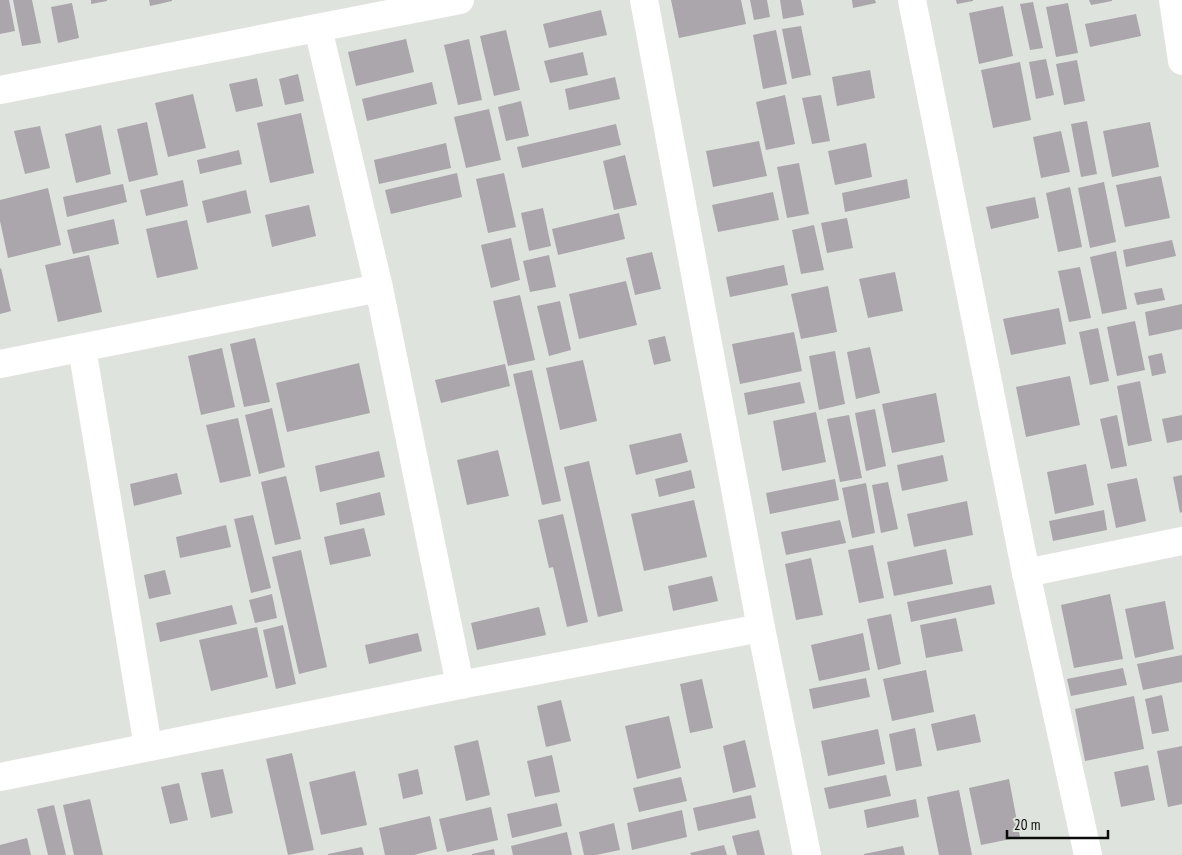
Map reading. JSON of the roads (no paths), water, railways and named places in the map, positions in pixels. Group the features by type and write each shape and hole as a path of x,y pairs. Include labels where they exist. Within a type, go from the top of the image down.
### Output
{"street":[{"path":"0,90 460,0"},
{"path":"644,0 761,628 807,855"},
{"path":"912,0 1026,573 1088,855"},
{"path":"1173,0 1182,61"},
{"path":"318,28 379,288 460,685"},
{"path":"0,364 379,288"},
{"path":"82,348 148,747"},
{"path":"1026,573 1182,541"},
{"path":"0,777 460,685 761,628"}]}
